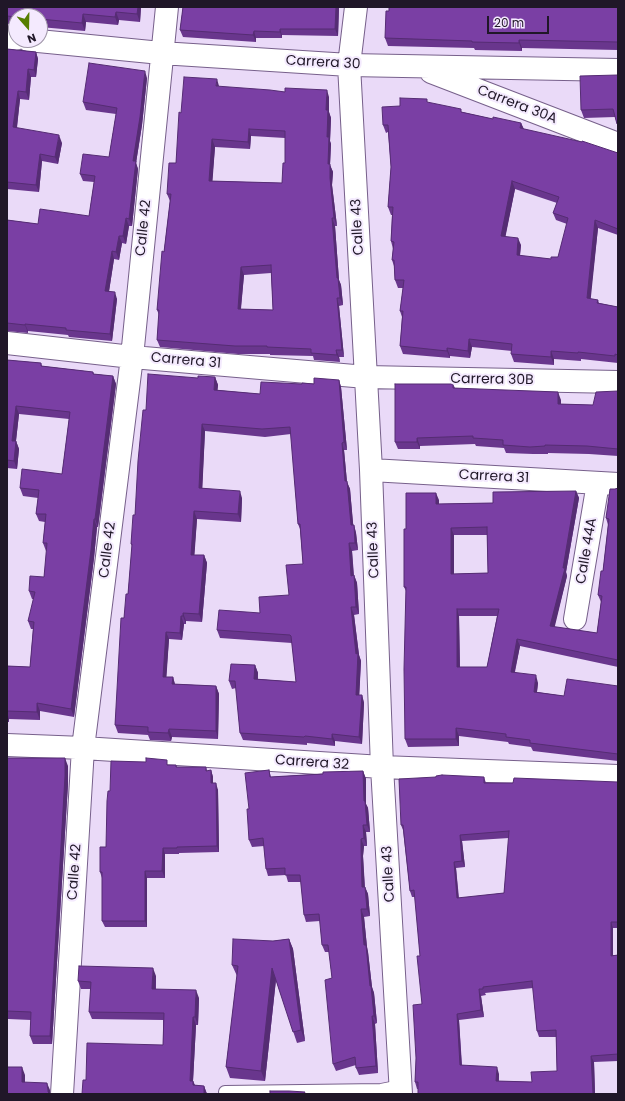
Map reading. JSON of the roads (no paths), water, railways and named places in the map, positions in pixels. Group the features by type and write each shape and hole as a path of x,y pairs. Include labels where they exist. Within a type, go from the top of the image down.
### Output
{"street":[{"name":"Calle 42","path":"62,1094 83,748 132,357 166,7"},
{"name":"Calle 43","path":"356,7 349,65 371,470 382,767 401,1090"},
{"name":"Carrera 30","path":"48,42 161,53 349,65 618,70"},
{"name":"Carrera 30A","path":"417,67 618,144"},
{"name":"Carrera 31","path":"7,343 132,357 366,377"},
{"name":"Carrera 30B","path":"366,377 618,382"},
{"name":"Carrera 31","path":"371,470 608,483"},
{"name":"Calle 44A","path":"575,619 608,483"},
{"name":"Carrera 32","path":"7,745 83,748 382,767 618,776"}],"lane":[{"path":"225,1092 401,1090"}]}
